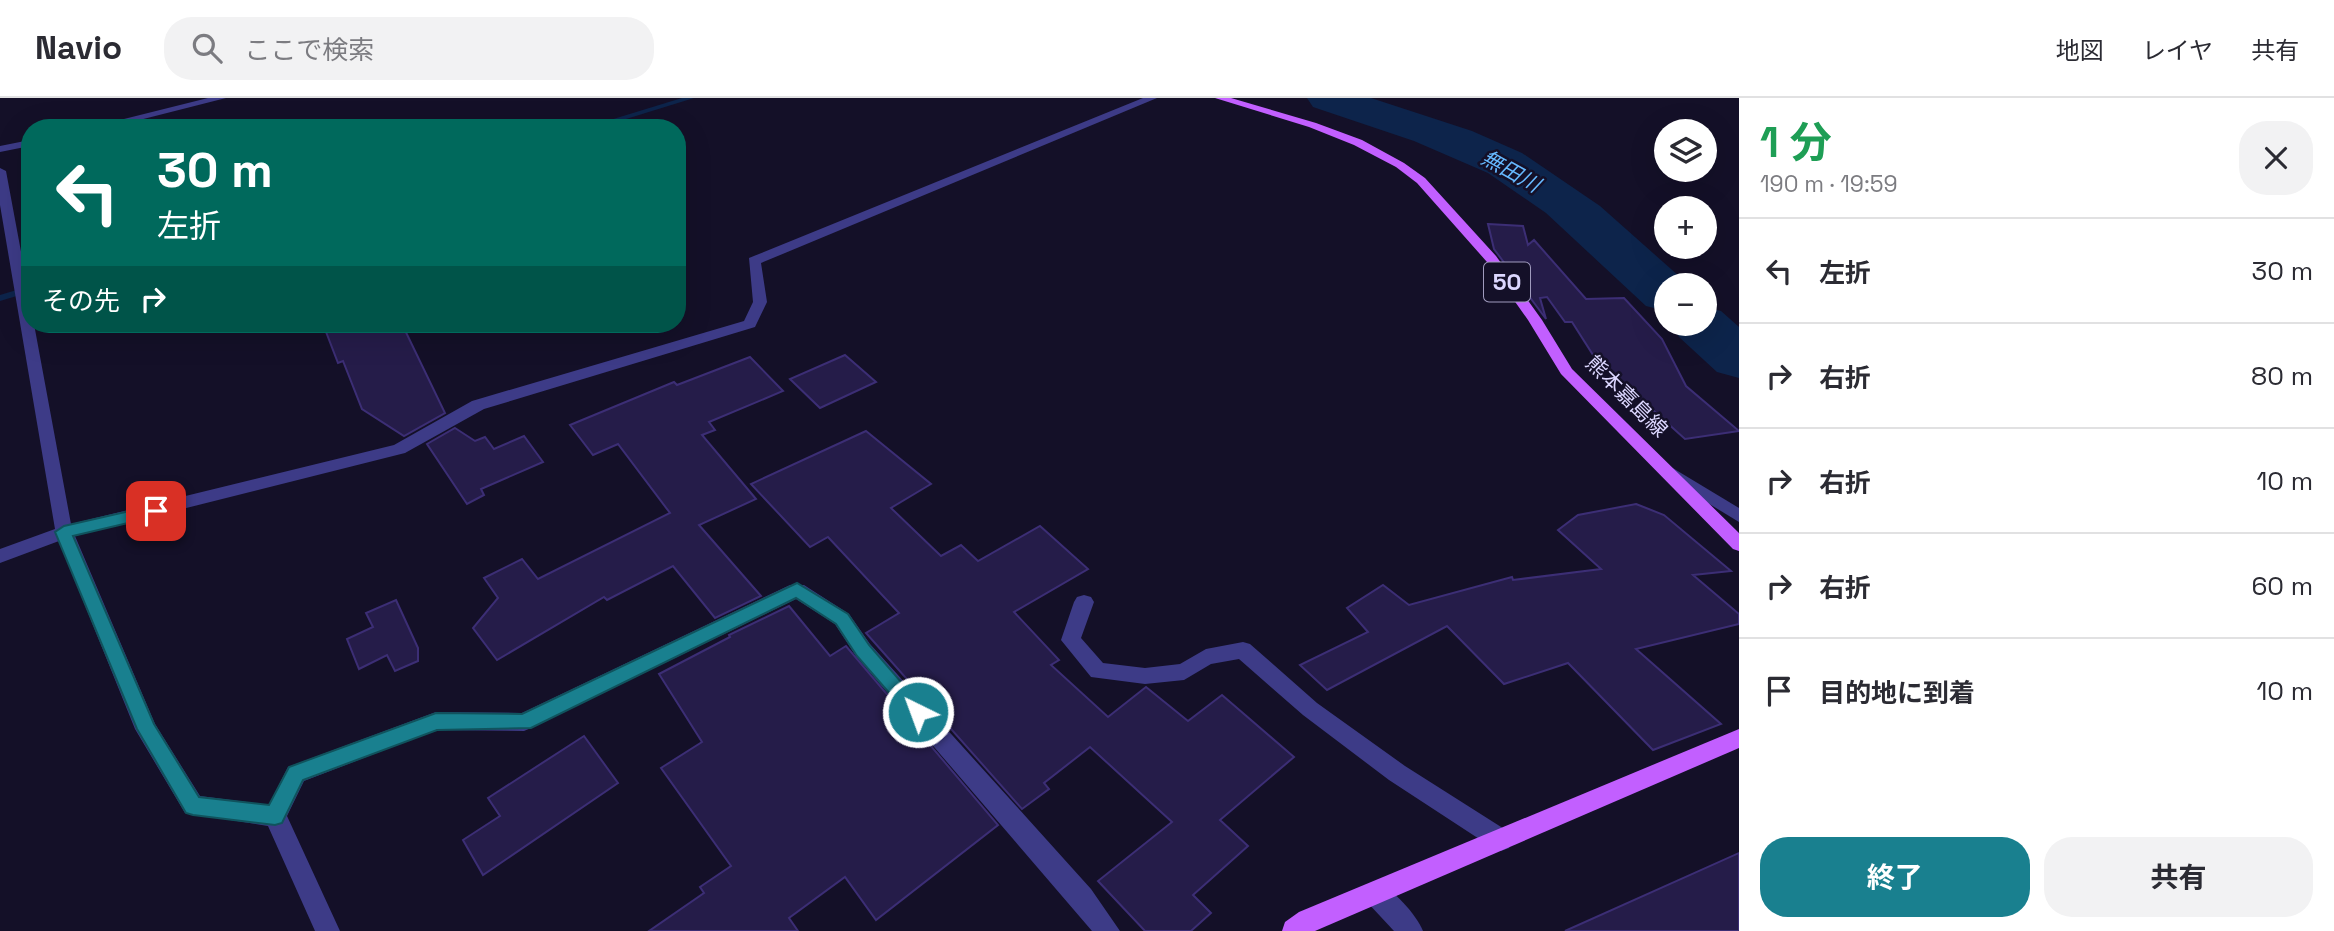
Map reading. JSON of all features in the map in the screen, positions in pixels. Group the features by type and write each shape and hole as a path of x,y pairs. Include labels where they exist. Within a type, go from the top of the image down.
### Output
{"main road":[{"name":"熊本嘉島線","path":"1220,98 1282,115 1357,144 1400,164 1434,191 1550,339 1566,371 1739,544"},
{"path":"1294,931 1308,921 1739,738"}],"street":[{"path":"131,119 221,98"},
{"path":"0,556 64,532 399,449 478,405 750,324 760,302 754,261 1152,98"},
{"path":"0,149 21,145"},
{"path":"0,171 21,289"},
{"path":"29,333 64,532 146,729 193,806 275,816"},
{"path":"1669,472 1739,516"},
{"path":"275,816 296,774 436,721 524,722 797,590 842,619 863,650 1108,931"},
{"path":"1084,602 1071,640 1098,671 1144,676 1184,672 1206,657 1243,650 1310,709 1397,773 1501,840"},
{"path":"275,816 328,931"},
{"path":"1376,894 1411,931"}],"building":[{"path":"1488,224 1523,226 1528,245 1534,240 1586,299 1624,298 1654,330 1654,336 1662,339 1686,386 1739,431 1685,439 1595,358 1572,322 1565,322 1547,297 1540,298 1546,319 1494,249"},
{"path":"326,333 406,333 445,413 404,436 362,409 343,361 338,363"},
{"path":"845,355 876,382 820,408 790,379"},
{"path":"750,357 783,391 709,422 715,430 702,435 756,499 699,525 761,596 715,618 673,566 607,600 604,597 497,660 473,628 498,598 484,578 522,559 538,579 670,513 618,444 593,455 570,425 674,382 677,385"},
{"path":"455,428 475,441 485,437 494,449 524,436 543,462 481,489 484,495 467,504 427,444"},
{"path":"866,431 931,484 891,508 941,556 961,545 978,561 1040,526 1088,569 1014,612 1059,660 1051,665 1108,717 1146,687 1188,721 1222,695 1294,757 1220,820 1248,846 1193,895 1211,913 1191,931 1145,931 1098,881 1172,822 1090,747 1044,783 1049,789 1022,809 866,633 899,613 828,537 810,547 751,484"},
{"path":"1636,504 1664,515 1731,571 1693,575 1739,614 1739,624 1636,649 1721,724 1653,750 1568,663 1504,684 1447,626 1327,690 1300,665 1368,632 1347,608 1383,585 1409,605 1512,577 1513,580 1601,569 1558,530 1578,515"},
{"path":"396,600 418,648 418,661 395,671 387,655 359,669 347,639 373,627 366,613"},
{"path":"789,606 830,656 846,646 998,825 876,920 845,877 789,918 798,931 649,931 704,893 700,887 731,866 661,768 702,742 659,674 730,637 729,635"},
{"path":"584,736 618,783 483,875 463,840 500,816 488,798"},
{"path":"1739,853 1739,931 1565,931"}],"waterway":[{"path":"619,119 690,98"},
{"name":"無田川","path":"1328,98 1430,131 1505,163 1564,203 1654,283"},
{"path":"0,298 21,292"},
{"name":"無田川","path":"1713,336 1739,359"}],"route":[{"path":"156,511 64,532 146,729 193,806 275,816 296,774 436,721 524,722 797,590 842,619 863,650 918,712"}]}
